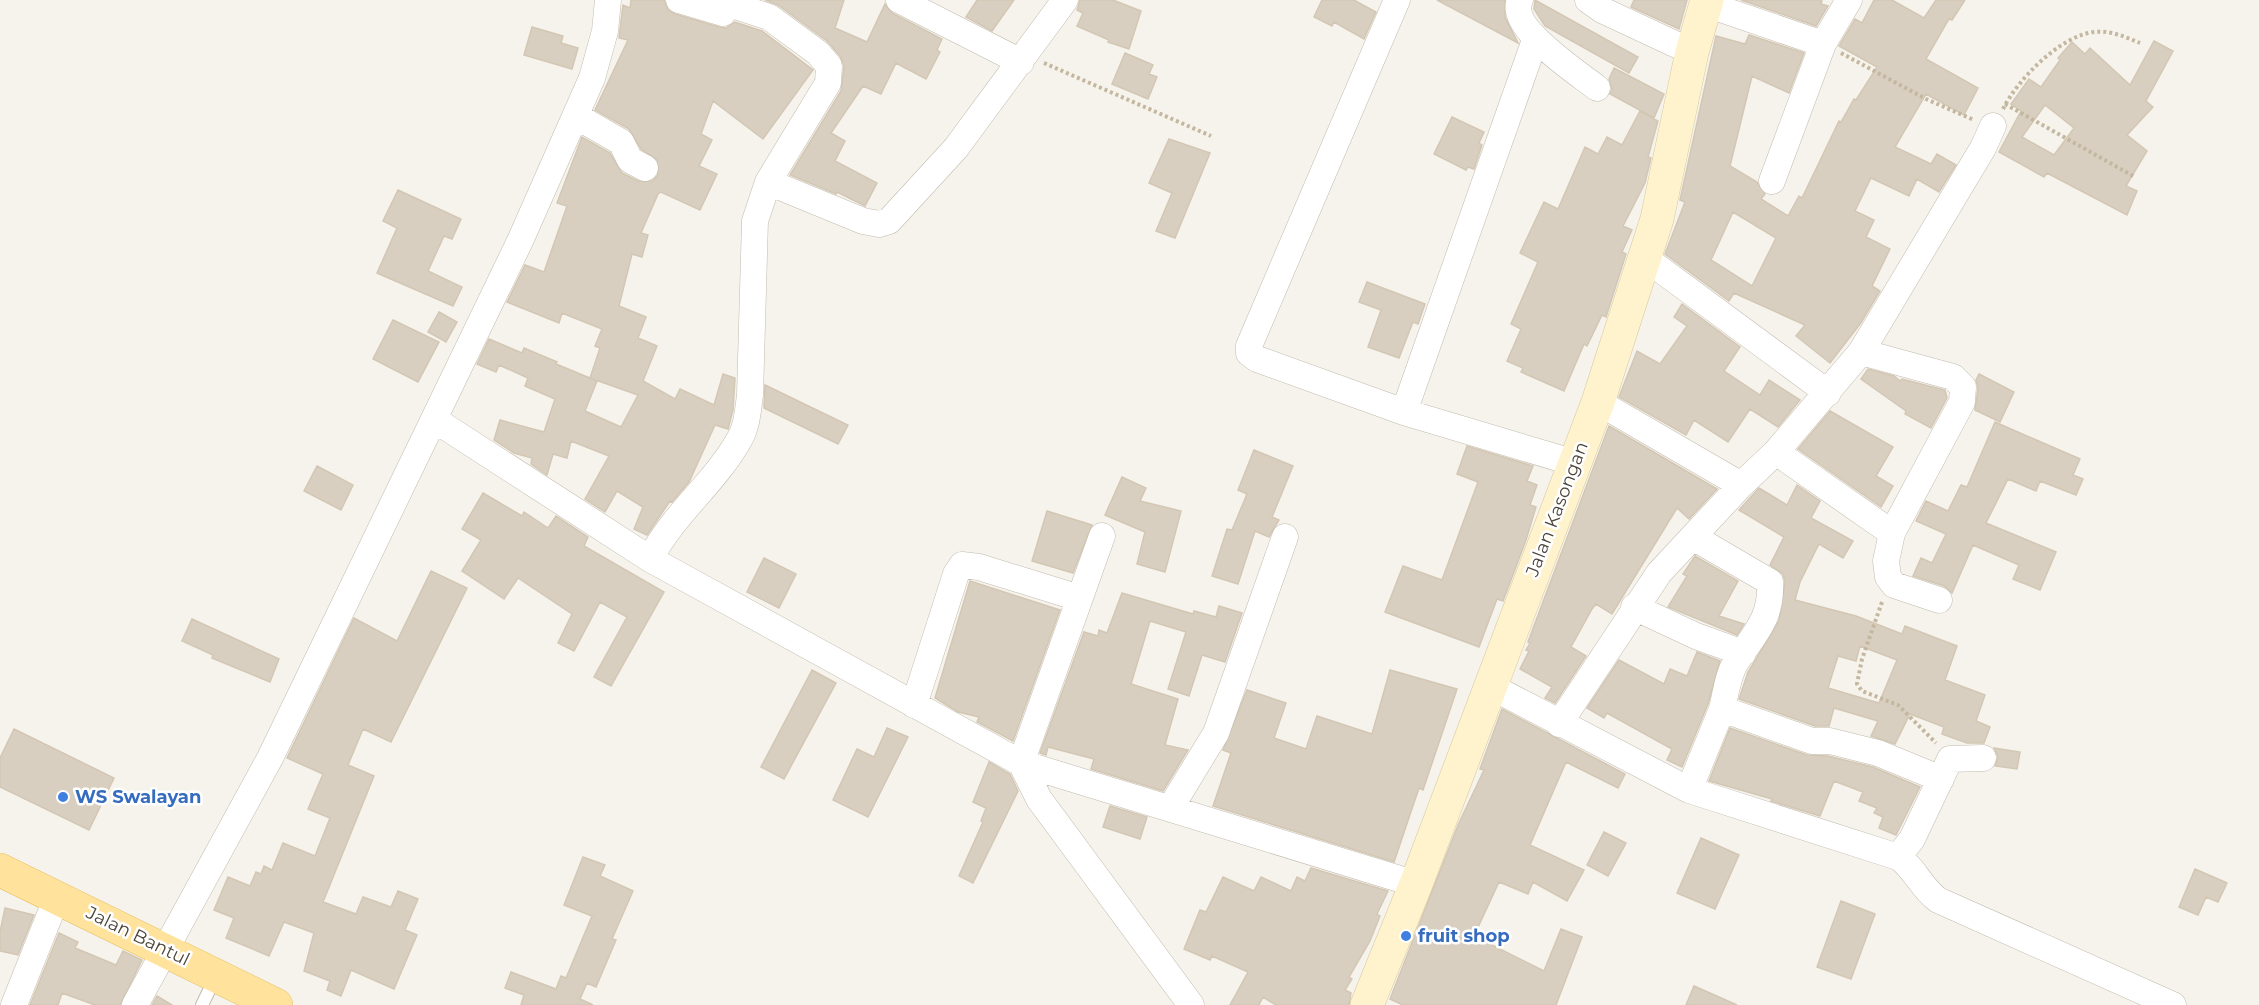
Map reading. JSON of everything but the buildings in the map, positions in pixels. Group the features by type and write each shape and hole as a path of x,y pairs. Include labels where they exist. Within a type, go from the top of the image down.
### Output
{"main road":[{"name":"Jalan Kasongan","path":"1367,1005 1416,884 1598,402 1646,258 1665,185 1692,52 1707,2"},
{"name":"Jalan Bantul","path":"0,870 276,1005"}],"street":[{"path":"135,1005 270,758 368,553 435,420 576,116 599,58 608,0"},
{"path":"651,559 667,529 717,472 740,439 747,420 750,395 753,245 756,221 768,182 828,83 829,66 825,58 769,17 729,2 723,13 679,0"},
{"path":"899,0 1024,58"},
{"path":"768,182 872,224 889,221 897,216 956,148 1065,0"},
{"path":"1397,0 1248,351 1257,358 1404,412 1575,463"},
{"path":"1520,0 1519,14 1535,40 1597,88"},
{"path":"1588,0 1602,10 1692,52"},
{"path":"1772,181 1823,44 1849,0"},
{"path":"1707,2 1823,44"},
{"path":"1404,412 1535,40"},
{"path":"1559,724 1634,607 1659,573 1741,485 1776,452 1861,352 1983,148 1999,115"},
{"path":"576,116 621,142 630,160 645,168"},
{"path":"1646,258 1828,393"},
{"path":"1861,352 1953,377 1962,383 1964,391 1962,402 1892,533 1886,561 1890,581 1897,587 1939,600"},
{"path":"1598,402 1741,485"},
{"path":"435,420 651,559 1021,763 1172,807 1416,884"},
{"path":"1776,452 1892,533"},
{"path":"1102,536 1021,763 1039,799 1191,1005"},
{"path":"1172,807 1216,733 1285,537"},
{"path":"1689,790 1722,709 1737,660 1767,613 1770,582 1693,537"},
{"path":"914,705 956,574 962,566 979,567 1079,598"},
{"path":"1634,607 1696,636 1743,653"},
{"path":"1490,686 1689,790 1898,857 1907,863 1920,884 1938,900 2173,1005"},
{"path":"1722,709 1812,741 1830,741 1945,769 1983,758"},
{"path":"1898,857 1912,839 1945,769"},
{"path":"14,1005 57,897"},
{"path":"0,1002 7,1005"}],"lane":[{"path":"202,1005 216,975"}],"path":[{"path":"1999,115 2025,76 2042,60 2079,36 2109,32 2140,42"},
{"path":"1823,44 1926,99 1999,115 2135,177"},
{"path":"1024,58 1211,136"},
{"path":"1890,581 1862,659 1857,684 1862,691 1898,705 1945,769"}],"place":[{"name":"WS Swalayan","path":"63,797"},
{"name":"fruit shop","path":"1406,936"}]}
